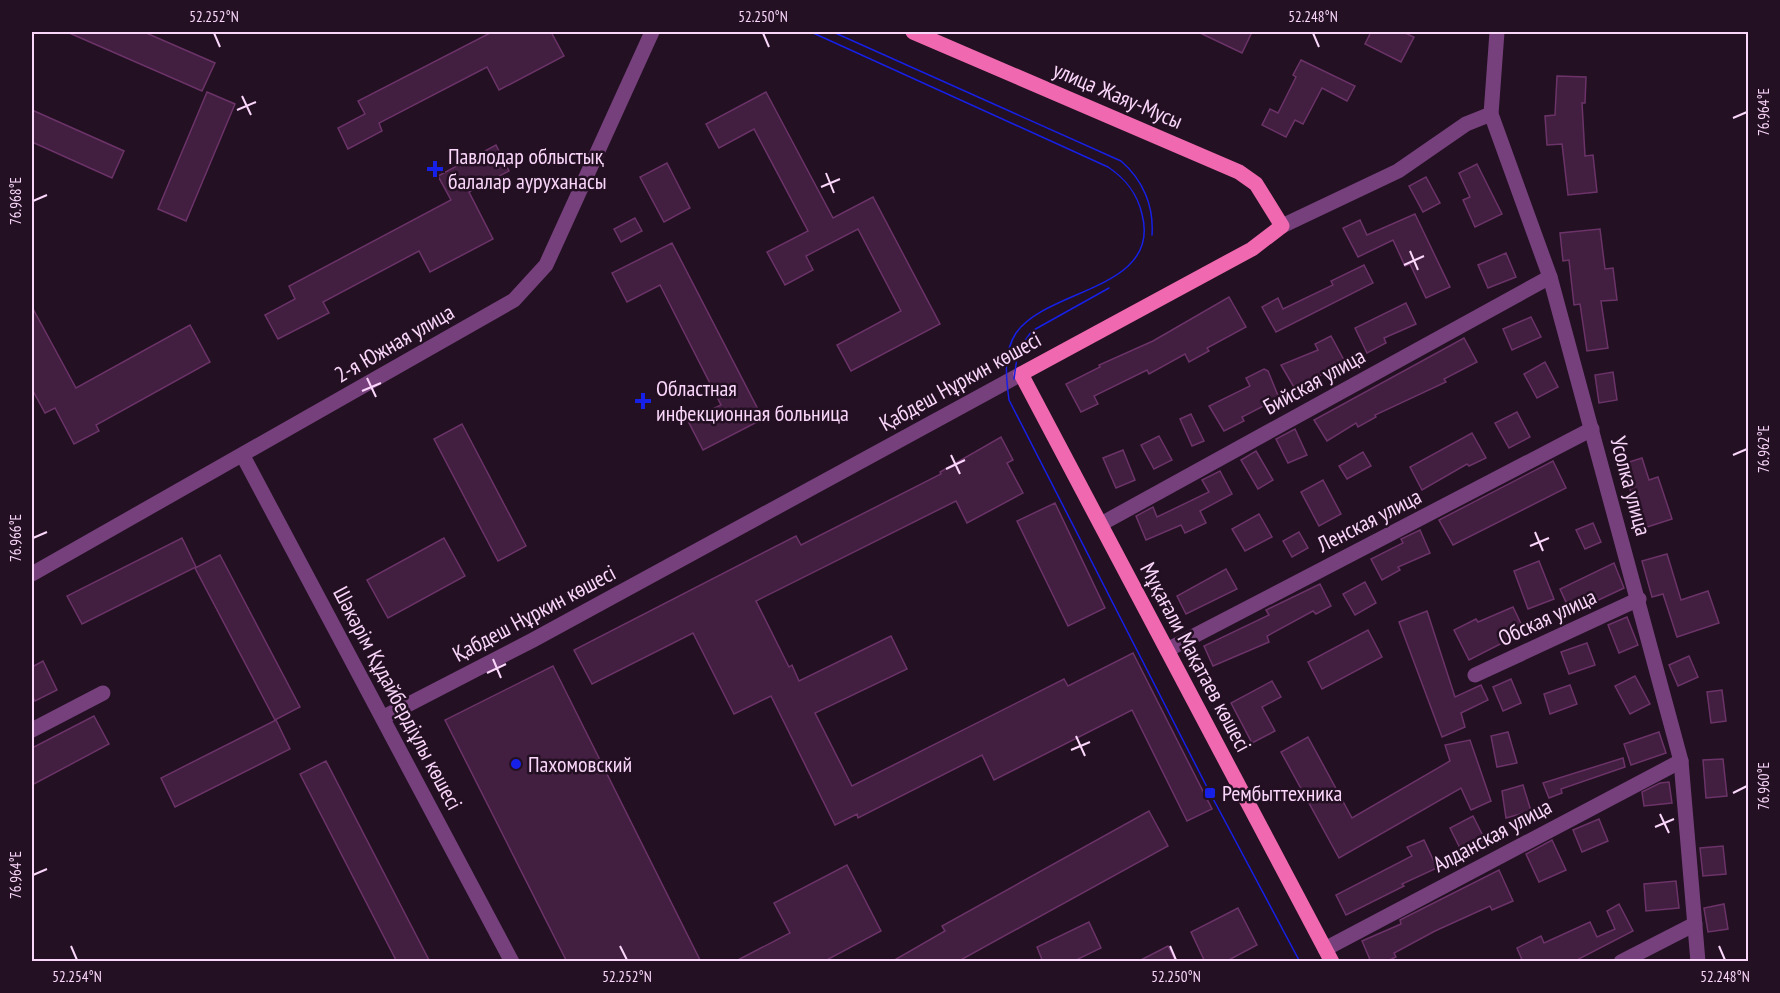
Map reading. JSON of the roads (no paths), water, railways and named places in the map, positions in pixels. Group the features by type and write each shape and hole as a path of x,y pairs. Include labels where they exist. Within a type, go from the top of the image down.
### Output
{"main road":[{"name":"улица Жаяу-Мусы","path":"914,32 1239,172 1262,191 1281,226"},
{"name":"Қабдеш Нұркин көшесі","path":"1021,374 1252,249 1281,226"},
{"name":"Мұқағали Мақатаев көшесі","path":"1021,374 1329,955"}],"street":[{"name":"2-я Южная улица","path":"32,574 514,300 546,265 652,32"},
{"name":"Усолка улица","path":"1497,32 1491,114 1550,277 1639,598 1681,761 1698,962"},
{"name":"Қабдеш Нұркин көшесі","path":"1281,226 1398,171 1466,124 1491,114"},
{"name":"Бийская улица","path":"1101,524 1550,277"},
{"name":"Қабдеш Нұркин көшесі","path":"384,717 533,640 1021,374"},
{"name":"Ленская улица","path":"1167,650 1593,429"},
{"name":"Шәкәрім Құдайбердіұлы көшесі","path":"243,456 384,717 512,962"},
{"name":"Обская улица","path":"1475,675 1639,598"},
{"path":"32,730 103,693"},
{"name":"Алданская улица","path":"1329,955 1681,761"},
{"path":"1621,962 1695,924"}],"tram line":[{"path":"811,32 1108,167 1120,176 1134,193 1142,214 1144,239 1135,258 1119,273 1031,318 1016,333 1007,357 1009,400 1210,793 1300,962"},
{"path":"833,32 1121,161 1129,168 1146,194 1151,214 1152,235"},
{"path":"1014,379 1018,350 1032,331 1109,288"}],"place":[{"name":"Павлодар облыстық балалар ауруханасы","path":"435,169"},
{"name":"Областная инфекционная больница","path":"643,401"},
{"name":"Пахомовский","path":"516,764"},
{"name":"Рембыттехника","path":"1210,793"}]}
